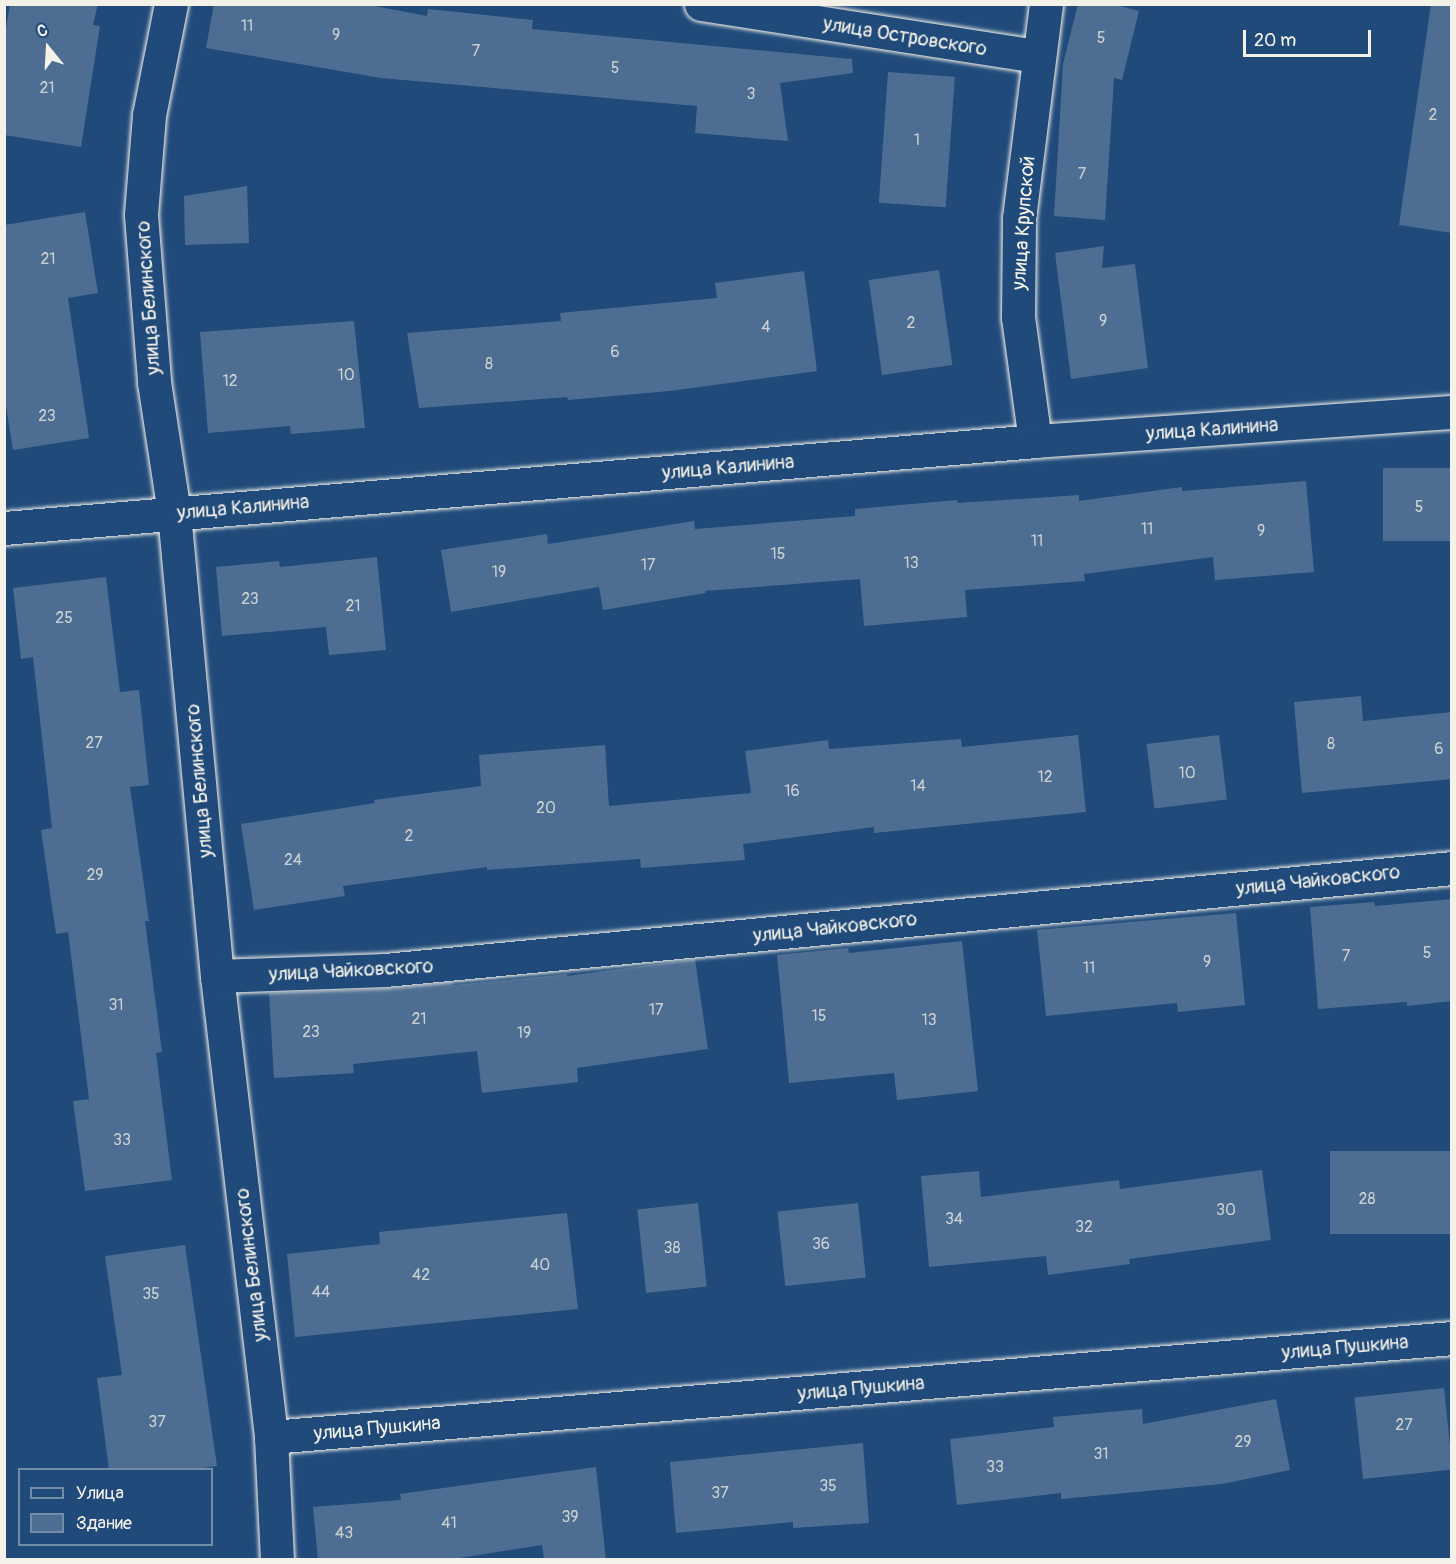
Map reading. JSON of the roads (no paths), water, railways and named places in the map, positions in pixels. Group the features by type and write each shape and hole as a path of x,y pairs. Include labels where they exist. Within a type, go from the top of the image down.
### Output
{"street":[{"name":"улица Белинского","path":"171,4 149,115 141,215 154,382 174,513 217,976 271,1437 277,1560"},
{"name":"улица Островского","path":"701,4 1038,56"},
{"name":"улица Крупской","path":"1035,441 1018,317 1019,218 1038,56 1047,4"},
{"name":"улица Калинина","path":"4,528 1035,441 1452,412"},
{"name":"улица Чайковского","path":"217,976 385,970 1452,868"},
{"name":"улица Пушкина","path":"271,1437 1452,1338"}]}
